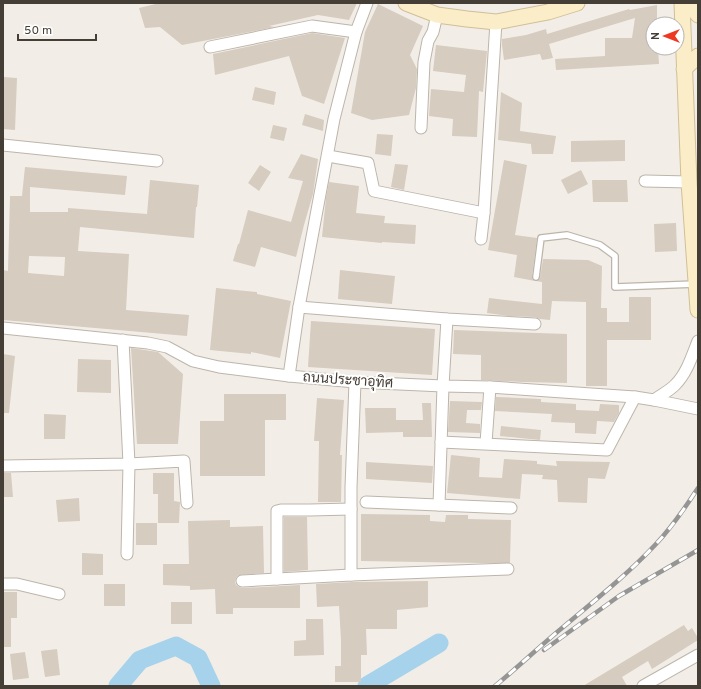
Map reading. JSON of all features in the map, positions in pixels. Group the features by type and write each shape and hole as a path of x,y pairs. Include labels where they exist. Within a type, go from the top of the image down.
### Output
{"street":[{"path":"289,376 299,307 334,119 356,32 367,3"},
{"path":"406,3 436,15 496,22 548,12 577,3"},
{"path":"682,3 689,182 698,310"},
{"path":"689,3 698,15"},
{"path":"421,128 424,62 428,41 433,32 436,15"},
{"path":"481,239 496,22"},
{"path":"210,47 312,26 356,32"},
{"path":"684,69 698,56"},
{"path":"3,145 157,161"},
{"path":"328,156 368,163 374,191 484,213"},
{"path":"645,181 689,182"},
{"path":"299,307 446,319 535,324"},
{"path":"439,505 446,319"},
{"name":"ถนนประชาอุทิศ","path":"3,328 148,342 167,347 193,361 219,367 289,376 355,382 490,387 635,397 698,409"},
{"path":"123,340 129,464 127,554"},
{"path":"654,400 667,392 682,377 698,341"},
{"path":"351,575 351,509 355,382"},
{"path":"486,443 490,387"},
{"path":"441,442 607,450 635,397"},
{"path":"3,466 129,464 184,461 187,503"},
{"path":"366,502 511,508"},
{"path":"277,579 278,512 281,510 351,509"},
{"path":"242,581 508,569"},
{"path":"3,584 17,584 59,594"},
{"path":"643,686 698,655"}],"lane":[{"path":"536,277 541,238 567,235 600,245 615,256 615,287 696,284"}],"building":[{"path":"160,3 357,3 349,20 318,15 269,26 275,27 182,45 160,27 145,28 139,8"},
{"path":"378,4 423,26 410,55 417,69 416,88 409,115 372,120 351,113 365,32"},
{"path":"657,5 657,16 645,16 645,56 658,56 659,64 556,70 555,59 605,56 605,38 632,38 635,18 549,44 553,58 542,60 540,54 504,60 502,39 526,35 546,29 547,34 629,9"},
{"path":"312,33 345,38 324,104 302,96 289,56 215,75 213,54"},
{"path":"436,45 487,51 483,92 479,91 477,137 452,136 453,119 429,116 431,89 464,92 466,75 433,71"},
{"path":"3,77 17,78 15,130 3,129"},
{"path":"255,87 276,92 274,105 252,100"},
{"path":"501,92 522,103 520,131 556,136 553,154 532,154 531,144 498,140"},
{"path":"305,114 324,120 323,131 302,125"},
{"path":"273,125 287,128 284,141 270,138"},
{"path":"377,134 393,135 391,156 375,154"},
{"path":"625,140 625,161 571,162 571,141"},
{"path":"301,154 318,159 313,194 296,257 261,247 255,267 233,261 248,210 291,222 303,181 288,178"},
{"path":"504,160 527,165 515,235 537,238 532,276 532,279 535,281 514,277 517,255 488,250"},
{"path":"395,164 408,165 404,190 391,187"},
{"path":"260,165 271,172 259,191 248,183"},
{"path":"25,167 127,176 125,195 30,187 30,212 68,212 68,208 147,214 150,180 199,185 194,238 80,227 78,251 129,254 126,310 189,315 187,336 3,320 3,270 8,271 10,196 22,196","holes":["29,256 65,257 64,276 28,273"]},
{"path":"581,170 588,184 568,194 561,180"},
{"path":"592,180 627,180 628,202 593,202"},
{"path":"329,182 359,186 356,213 385,216 384,223 416,225 415,244 382,243 322,237"},
{"path":"676,223 677,251 655,252 654,224"},
{"path":"543,259 588,260 602,266 601,308 607,308 607,322 629,322 629,297 651,297 651,340 607,340 607,386 586,386 586,302 552,301 550,320 535,317 487,313 489,298 542,304 542,282 536,281 540,278"},
{"path":"340,270 395,276 392,304 338,299"},
{"path":"216,288 257,292 257,294 291,301 280,358 251,352 251,354 210,350"},
{"path":"311,321 435,329 432,375 308,367"},
{"path":"454,330 567,334 567,383 481,380 481,355 453,354"},
{"path":"131,348 158,352 183,374 178,444 137,444"},
{"path":"3,354 15,356 9,413 3,413"},
{"path":"78,359 111,360 111,393 77,392"},
{"path":"224,394 286,394 286,420 265,420 265,476 200,476 200,421 224,421"},
{"path":"496,397 541,399 541,402 576,404 576,410 599,411 600,404 619,405 619,413 614,422 597,421 596,434 575,433 575,423 551,422 552,414 495,411"},
{"path":"317,398 344,400 340,455 342,455 341,502 318,502 319,441 314,441"},
{"path":"450,401 482,402 481,410 467,410 466,423 480,424 480,433 448,432"},
{"path":"422,403 431,403 432,437 403,437 403,432 366,433 365,408 396,408 396,420 423,420"},
{"path":"44,414 66,415 65,439 44,439"},
{"path":"501,426 541,430 540,440 500,436"},
{"path":"451,455 480,458 479,477 502,478 504,459 537,461 537,464 557,466 556,461 610,462 605,479 588,478 587,503 558,502 557,480 542,479 543,475 522,474 520,499 447,493"},
{"path":"366,462 433,466 432,483 366,479"},
{"path":"3,473 11,473 13,497 3,497"},
{"path":"153,473 174,473 174,501 180,502 179,523 158,523 158,494 153,494"},
{"path":"79,498 80,521 58,522 56,500"},
{"path":"361,514 430,515 430,521 445,522 446,515 468,515 468,519 511,520 510,563 361,561"},
{"path":"284,517 307,517 308,570 284,572"},
{"path":"230,520 230,527 263,526 264,573 239,575 236,578 236,585 242,588 300,585 300,608 233,608 233,614 216,614 215,589 190,590 190,586 163,585 163,564 189,564 188,521"},
{"path":"136,523 157,523 157,545 136,545"},
{"path":"82,553 103,554 103,575 82,575"},
{"path":"428,581 428,607 397,610 397,629 366,629 367,655 361,655 361,682 335,682 335,666 341,666 339,606 317,607 316,584"},
{"path":"104,584 125,584 125,606 104,606"},
{"path":"3,592 17,592 17,618 11,618 11,647 3,647"},
{"path":"171,602 192,602 192,624 171,624"},
{"path":"306,619 323,619 324,655 294,656 294,641 306,640"},
{"path":"684,625 688,631 692,628 698,640 652,669 648,661 622,677 627,686 583,686"},
{"path":"57,649 60,675 45,677 41,651"},
{"path":"25,652 29,678 13,680 10,654"}],"waterway":[{"path":"367,686 439,643"},
{"path":"118,686 140,660 176,646 198,658 211,686"}],"railway":[{"path":"495,686 634,566 662,538 698,488"},
{"path":"544,650 619,596 698,550"}]}
